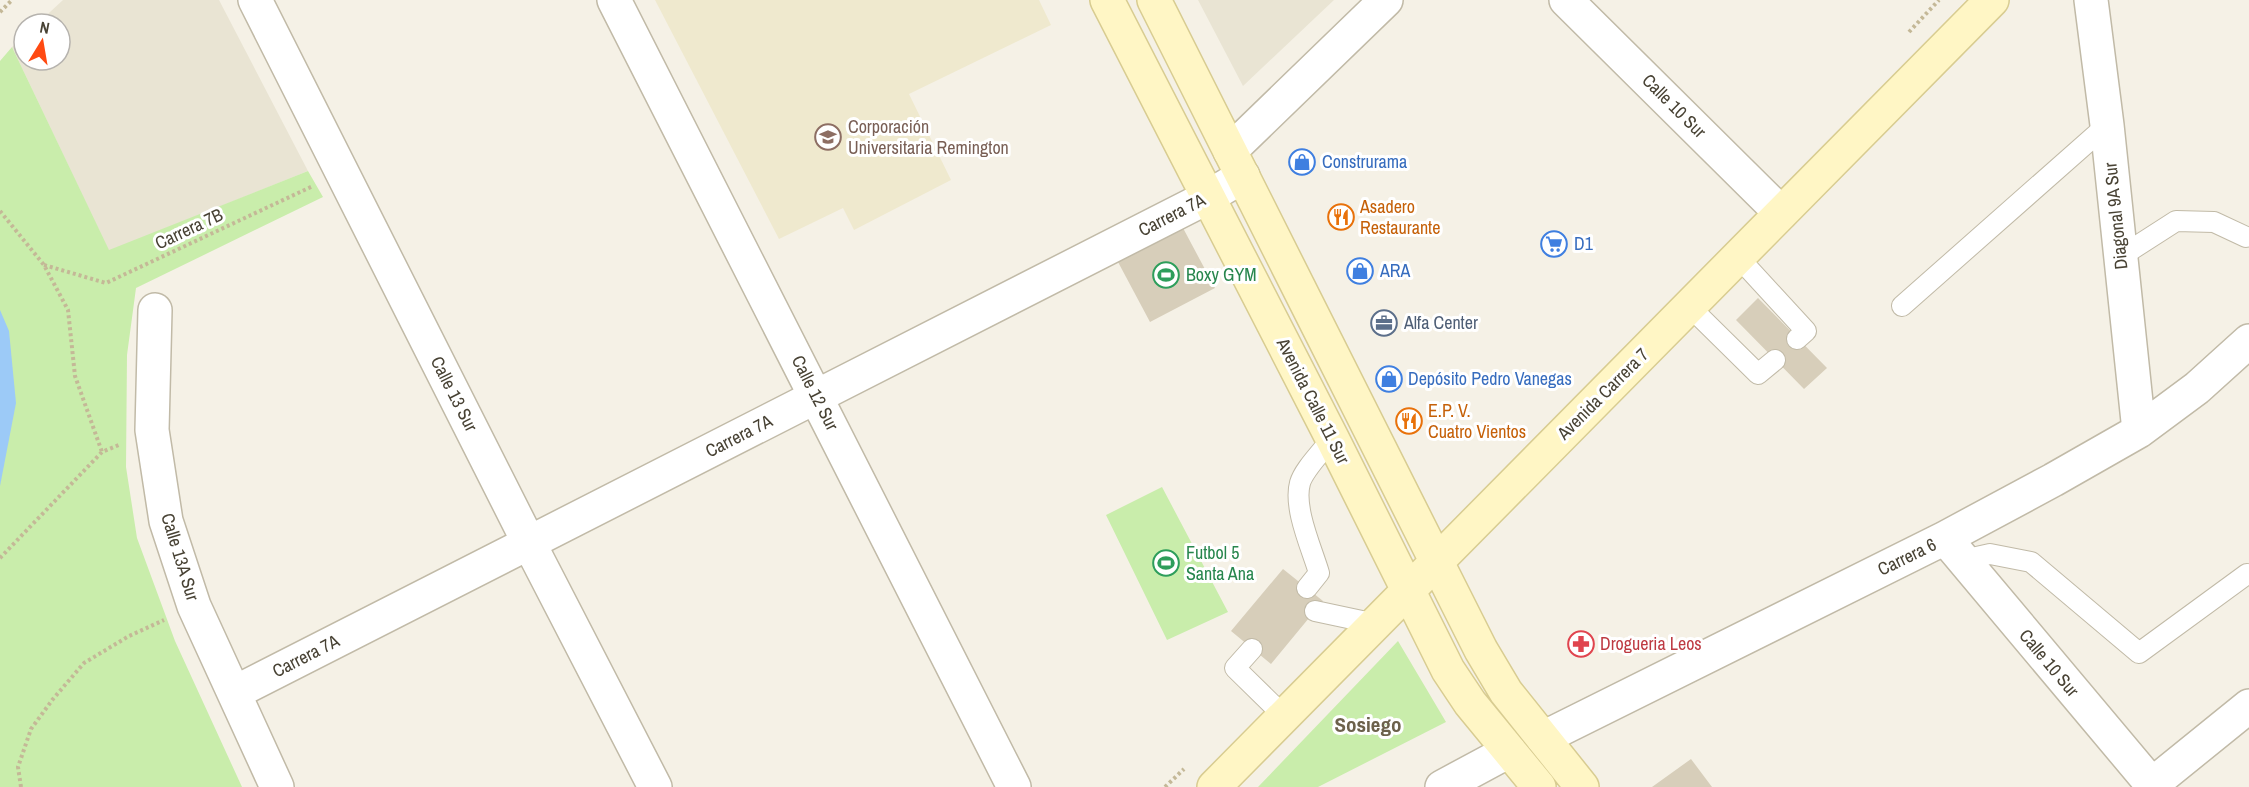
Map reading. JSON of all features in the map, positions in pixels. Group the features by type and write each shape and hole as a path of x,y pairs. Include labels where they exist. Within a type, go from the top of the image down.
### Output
{"main road":[{"name":"Avenida Calle 11 Sur","path":"1107,0 1459,688 1539,787"},
{"name":"Avenida Calle 11 Sur","path":"1154,0 1493,672 1520,710 1582,787"},
{"name":"Avenida Carrera 7","path":"1214,787 1992,0"}],"street":[{"name":"Calle 13 Sur","path":"255,0 655,787"},
{"name":"Calle 12 Sur","path":"614,0 1014,787"},
{"name":"Carrera 7A","path":"234,693 1208,197 1236,163 1386,0"},
{"name":"Calle 10 Sur","path":"1566,0 1781,213"},
{"name":"Diagonal 9A Sur","path":"2091,0 2107,125 2139,431"},
{"name":"Calle 13A Sur","path":"155,310 152,429 166,521 194,606 277,787"},
{"name":"Carrera 6","path":"1543,738 1954,549 2053,480 2139,431 2197,388 2249,341"},
{"name":"Calle 10 Sur","path":"1954,549 2152,786"},
{"path":"2152,786 2249,706"},
{"path":"1442,787 1509,751"}],"lane":[{"path":"1902,306 2107,125"},
{"path":"2120,257 2176,221 2214,222 2246,237"},
{"path":"1738,257 1806,331 1797,339"},
{"path":"1689,306 1758,374 1775,360"},
{"path":"1307,588 1319,573 1298,503 1300,483 1332,438"},
{"path":"1954,549 2031,562 2139,652 2247,574"},
{"path":"1315,611 1376,624"},
{"path":"1252,649 1235,668 1284,716"}],"path":[{"path":"0,12 12,0"},
{"name":"Carrera 7B","path":"44,265 106,283 342,172"},
{"path":"0,211 44,265 68,310 75,376 102,452"},
{"path":"0,558 102,452 152,429"},
{"path":"21,787 18,767 31,729 84,663 129,636 194,606"}],"shaded area":[{"path":"63,0 219,0 308,171 109,251 24,72 72,72 72,12 50,12"},
{"name":"Corporación Universitaria Remington","path":"655,0 1039,0 1051,25 909,94 951,180 854,230 843,208 779,239"},
{"path":"1198,0 1334,0 1243,86"}],"green space":[{"path":"12,47 12,72 24,72 109,250 308,171 323,197 136,288 127,355 126,467 137,538 175,641 242,787 0,787 0,61"},
{"name":"Futbol 5 Santa Ana","path":"1162,487 1228,612 1167,640 1106,515"},
{"path":"1398,641 1446,722 1318,787 1258,787"}],"water":[{"path":"0,310 9,331 16,403 0,486"}],"building":[{"name":"Boxy GYM","path":"1183,228 1215,288 1150,322 1118,262"},
{"path":"1758,298 1827,368 1804,389 1736,320"},
{"path":"1283,569 1323,601 1271,664 1231,631"},
{"path":"1691,759 1712,787 1652,787"}],"place":[{"name":"Corporación Universitaria Remington","path":"828,137"},
{"name":"Construrama","path":"1302,162"},
{"name":"Asadero Restaurante","path":"1341,217"},
{"name":"D1","path":"1554,244"},
{"name":"ARA","path":"1360,271"},
{"name":"Boxy GYM","path":"1166,275"},
{"name":"Alfa Center","path":"1384,323"},
{"name":"Depósito Pedro Vanegas","path":"1389,379"},
{"name":"E.P. V. Cuatro Vientos","path":"1409,421"},
{"name":"Futbol 5 Santa Ana","path":"1166,563"},
{"name":"Drogueria Leos","path":"1581,644"}],"district":[{"name":"Sosiego","path":"1368,725"}]}
